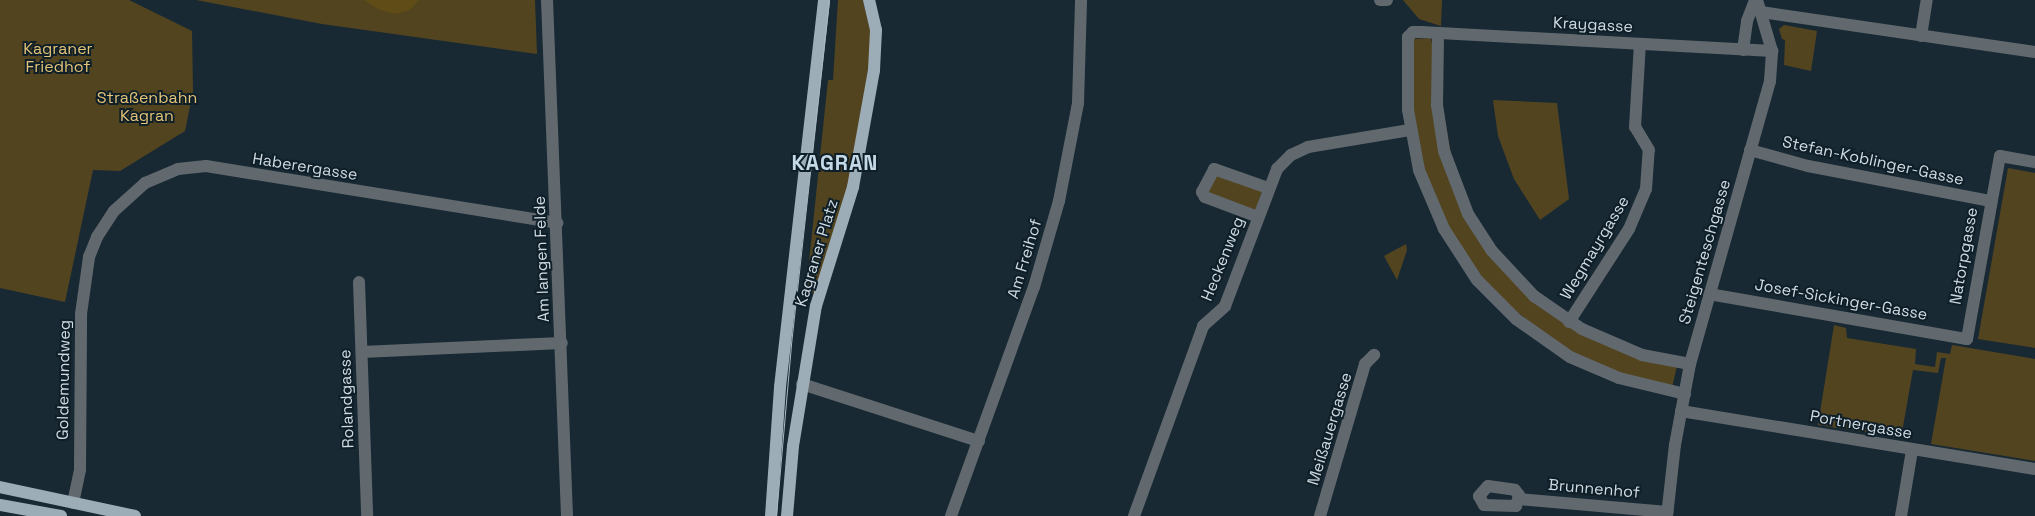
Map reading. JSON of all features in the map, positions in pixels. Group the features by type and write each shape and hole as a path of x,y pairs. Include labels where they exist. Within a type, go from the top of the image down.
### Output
{"main road":[{"name":"Kagraner Platz","path":"771,516 780,387 824,0"},
{"name":"Kagraner Platz","path":"787,516 802,384 816,306 845,220 862,142 875,52 876,30 869,0"},
{"path":"0,487 135,516"},
{"path":"70,516 73,503"},
{"path":"0,505 23,513 61,516"}],"street":[{"name":"Am langen Felde","path":"547,0 562,343 567,516"},
{"name":"Am Freihof","path":"951,516 980,441 1034,287 1067,168 1078,103 1081,0"},
{"path":"1380,0 1387,0"},
{"path":"1921,36 1927,0"},
{"path":"1743,50 1747,21 1757,4 1921,36 2035,52"},
{"name":"Steigenteschgasse","path":"1667,514 1690,364 1770,81 1772,51 1757,4"},
{"name":"Kraygasse","path":"1410,130 1406,76 1408,37 1413,32 1438,35 1772,51"},
{"path":"1438,35 1436,87 1439,125 1448,166 1461,199 1480,234 1511,274 1569,322 1625,349 1690,364"},
{"name":"Wegmayrgasse","path":"1569,322 1629,229 1646,189 1649,150 1635,127 1640,44"},
{"path":"1410,130 1424,185 1444,229 1467,267 1498,304 1538,336 1587,365 1634,383 1685,394"},
{"name":"Heckenweg","path":"1134,516 1203,326 1225,306 1268,188 1280,165 1302,149 1410,130"},
{"name":"Stefan-Koblinger-Gasse","path":"1750,150 1808,166 1990,201"},
{"name":"Natorpgasse","path":"1967,339 1990,201 2000,156 2035,162"},
{"name":"Haberergasse","path":"89,257 104,224 134,190 159,175 198,166 557,224"},
{"path":"1258,217 1205,197 1202,192 1214,169 1268,188"},
{"name":"Goldemundweg","path":"73,503 80,470 81,314 89,257"},
{"name":"Rolandgasse","path":"359,282 367,516"},
{"name":"Josef-Sickinger-Gasse","path":"1709,294 1967,339"},
{"path":"362,352 562,343"},
{"name":"Meißauergasse","path":"1320,516 1366,364 1374,355"},
{"path":"802,384 980,441"},
{"name":"Portnergasse","path":"1682,411 2035,469"},
{"path":"1901,516 1912,450"},
{"name":"Brunnenhof","path":"1519,499 1667,514"}],"green space":[{"name":"Kagraner Friedhof","path":"0,0 129,0 192,31 193,91 185,131 120,171 93,170 65,302 0,288"},
{"path":"196,0 535,0 537,54 322,24"},
{"path":"838,0 863,0 870,30 871,50 853,175 815,293 806,291 828,80 833,80"},
{"path":"1403,0 1442,0 1441,26 1419,19"},
{"path":"1784,25 1817,31 1811,71 1784,65 1785,40 1782,39 1779,29"},
{"path":"1431,38 1460,206 1543,309 1677,366 1672,388 1642,381 1570,353 1495,295 1461,252 1429,189 1413,122 1413,39"},
{"path":"1493,100 1557,103 1569,199 1540,220 1514,179 1498,136"},
{"path":"2008,168 2035,173 2035,348 1978,339"},
{"path":"1214,172 1263,190 1255,211 1206,194"},
{"path":"1406,244 1407,250 1397,280 1384,256"},
{"path":"1834,325 1846,328 1847,338 1916,349 1915,364 1935,367 1937,352 1950,354 1952,345 2035,359 2035,461 1931,444 1946,358 1941,358 1938,373 1913,370 1901,438 1818,425"}],"shaded area":[{"path":"364,0 419,0 410,10 395,14 380,10"}],"tram line":[{"path":"776,516 791,344 829,0"}],"district":[{"name":"KAGRAN","path":"835,163"}],"park label":[{"name":"Straßenbahn Kagran","path":"147,107"}]}
